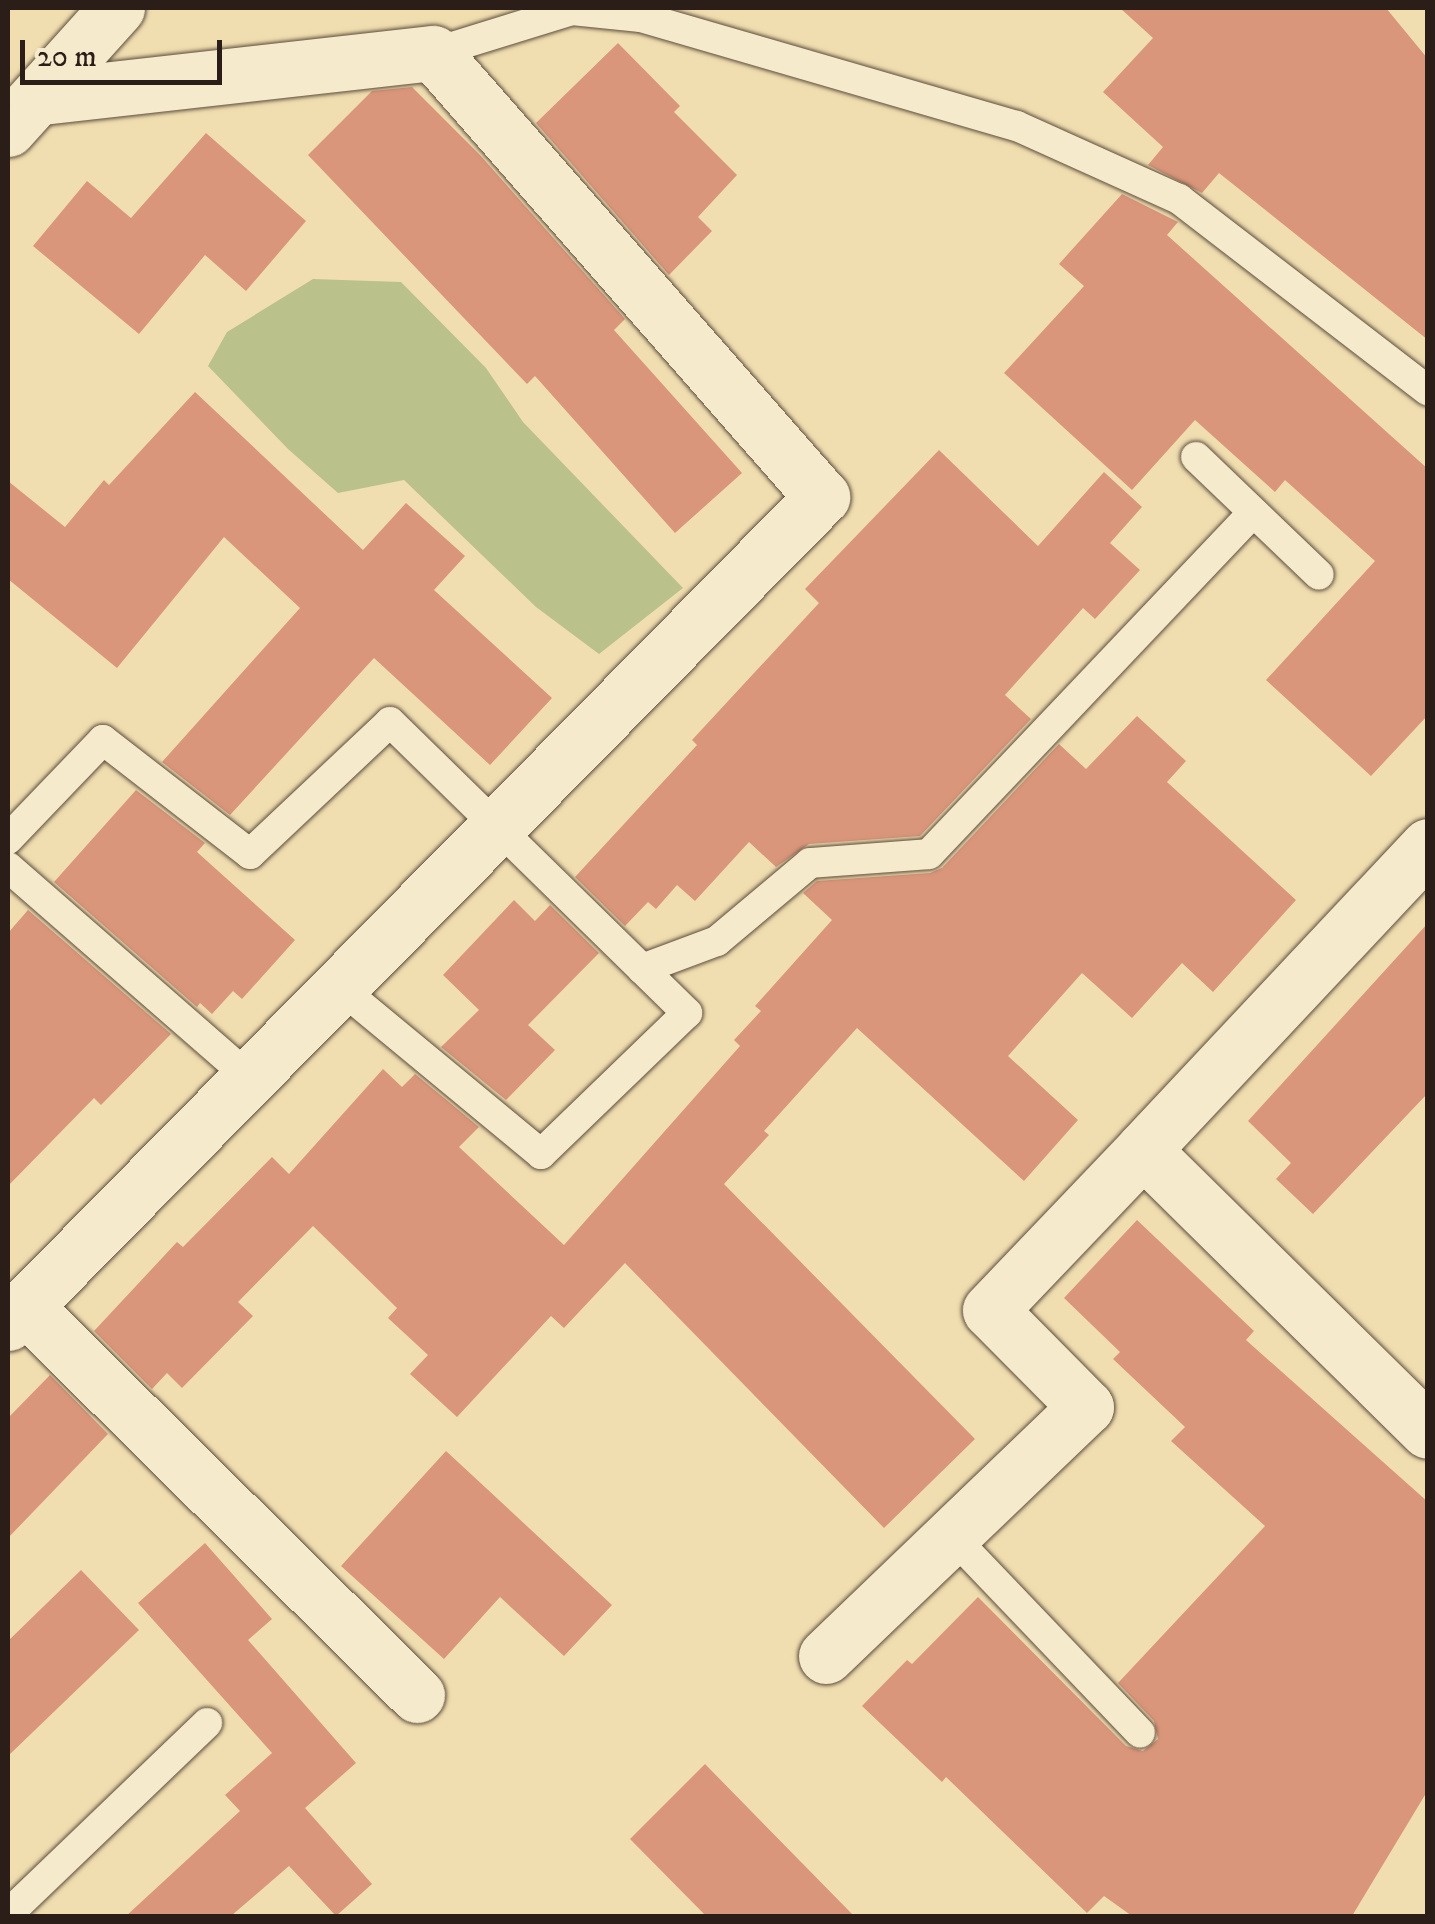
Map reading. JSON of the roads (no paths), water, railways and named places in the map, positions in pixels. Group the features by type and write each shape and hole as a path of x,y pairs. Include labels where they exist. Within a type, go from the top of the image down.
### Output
{"street":[{"path":"24,113 118,8"},
{"path":"24,113 433,52 822,497 16,1314 418,1695"},
{"path":"826,1656 1086,1407 990,1310 1428,846"},
{"path":"1143,1150 1428,1431"}],"lane":[{"path":"433,52 572,10 641,17 1017,126 1179,199 1428,391"},
{"path":"1196,457 1319,575"},
{"path":"642,970 716,942 810,863 929,854 1254,512"},
{"path":"8,839 103,740 250,854 390,722 687,1013 540,1154 338,987"},
{"path":"8,867 249,1078"},
{"path":"952,1536 1140,1733"},
{"path":"8,1914 207,1724"}]}
